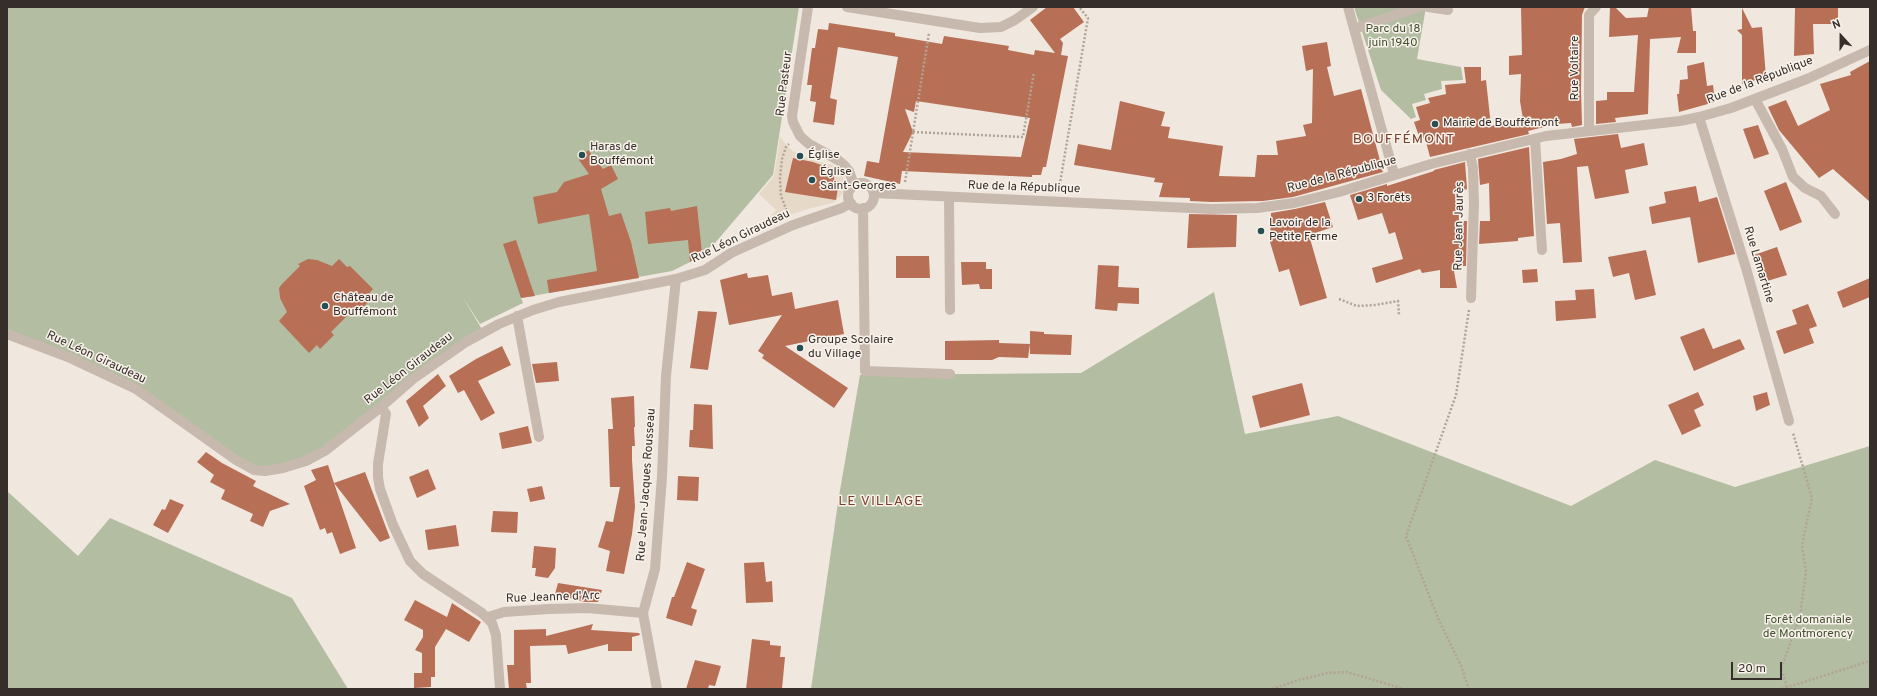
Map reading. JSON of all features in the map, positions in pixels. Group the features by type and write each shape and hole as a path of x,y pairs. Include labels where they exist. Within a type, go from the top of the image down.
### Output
{"street":[{"name":"Rue Pasteur","path":"800,136 795,129 792,116 808,7"},
{"path":"847,7 980,28 1001,27 1033,7"},
{"path":"1348,7 1394,174"},
{"path":"1354,29 1419,7"},
{"path":"1428,7 1448,10"},
{"name":"Rue Voltaire","path":"1589,131 1589,15 1596,7"},
{"name":"Rue de la République","path":"874,193 1211,209 1257,208 1294,203 1331,194 1394,174 1535,139 1589,131 1680,121 1698,117 1756,99 1807,79 1870,50"},
{"path":"1756,99 1782,149 1793,177 1805,188 1821,196 1835,214"},
{"name":"Rue Lamartine","path":"1698,117 1746,268 1789,421"},
{"path":"800,136 809,144 838,160 844,165 849,171 854,185"},
{"path":"1535,139 1542,250"},
{"name":"Rue Jean Jaurès","path":"1470,154 1473,168 1474,203 1471,298"},
{"path":"862,183 867,184 873,189 874,193 872,203 863,208 856,207 850,203 849,191 854,185 862,183"},
{"path":"949,197 950,310"},
{"name":"Rue Léon Giraudeau","path":"7,334 68,358 136,389 236,460 254,470 271,470 306,461 326,450 414,379 483,331 517,316 559,302 676,280 705,270 730,253 792,225 830,213 850,203"},
{"path":"863,208 865,371 950,374"},
{"name":"Rue Jean-Jacques Rousseau","path":"657,689 643,613 655,569 662,477 666,376 676,280"},
{"path":"517,316 539,437"},
{"path":"381,407 386,414 378,464 378,477 380,489 393,525 410,561 423,574 488,617 496,635 500,689"},
{"name":"Rue Jeanne d'Arc","path":"488,617 504,612 587,608 643,613"}],"path":[{"path":"1057,202 1088,18 1079,7"},
{"path":"903,195 931,21"},
{"path":"913,132 1023,137 1034,72"},
{"path":"792,225 781,196 782,159 786,147 800,136"},
{"path":"1469,689 1461,666 1438,618 1406,536 1456,395 1471,298"},
{"path":"1338,299 1357,306 1398,301 1400,315"},
{"path":"1787,687 1781,669 1800,616 1806,572 1802,545 1812,498 1789,421"},
{"path":"1782,689 1870,661"},
{"path":"1272,689 1327,673 1347,672 1404,689"}],"green space":[{"path":"7,7 799,7 773,175 715,243 690,262 672,271 521,298 523,303 480,324 462,296 483,331 306,461 254,470 136,389 7,334"},
{"name":"Parc du 18 juin 1940","path":"1354,7 1426,7 1417,59 1461,67 1463,80 1441,81 1442,89 1424,94 1426,100 1412,104 1416,117 1411,119 1381,90"},
{"name":"Forêt domaniale de Montmorency","path":"1214,292 1245,434 1338,416 1571,506 1655,460 1735,487 1870,446 1870,689 811,689 839,496 860,375 1081,373"},
{"path":"7,491 78,556 110,518 292,598 348,689 7,689"}],"shaded area":[{"path":"780,137 793,151 812,160 834,165 843,173 845,186 843,193 833,203 784,217 774,224 770,224 766,221 776,210 759,194 774,176"}],"building":[{"path":"1047,7 1073,7 1084,22 1060,39 1063,43 1061,55 1068,56 1046,167 1043,167 1041,175 1032,175 1032,177 902,171 900,184 864,176 867,161 879,163 898,57 838,47 830,98 837,100 834,125 813,122 816,102 810,101 812,85 807,85 812,48 815,48 818,29 828,30 829,23 895,33 895,36 942,44 944,36 1009,46 1008,50 1034,55 1035,50 1055,53 1030,20","holes":["916,101 1030,118 1021,157 903,152 913,132 905,109 914,112"]},
{"path":"1521,7 1585,7 1582,15 1582,125 1572,127 1571,123 1556,124 1528,131 1529,134 1430,157 1425,138 1420,139 1414,122 1420,120 1416,107 1430,103 1428,98 1446,94 1445,85 1466,83 1464,67 1481,67 1481,81 1486,80 1491,126 1523,119 1520,101 1521,74 1509,75 1509,56 1522,55"},
{"path":"1610,7 1615,7 1626,18 1647,17 1649,7 1691,7 1693,31 1696,31 1696,53 1677,53 1681,37 1650,39 1648,114 1615,118 1616,122 1596,124 1596,101 1607,100 1607,92 1634,92 1638,35 1609,37"},
{"path":"1838,7 1838,24 1813,24 1814,54 1794,56 1795,8"},
{"path":"1742,8 1752,28 1762,27 1766,77 1742,84 1742,35 1737,30 1742,29"},
{"path":"1327,42 1331,66 1327,67 1334,96 1361,89 1383,172 1293,197 1263,201 1211,202 1190,201 1190,198 1159,197 1163,183 1154,182 1155,178 1074,165 1078,144 1111,150 1120,101 1165,112 1161,126 1170,127 1168,138 1223,146 1219,176 1255,177 1257,155 1278,155 1276,141 1306,136 1303,125 1312,123 1313,69 1306,71 1302,46"},
{"path":"1870,61 1870,202 1833,169 1819,178 1779,130 1768,107 1786,100 1798,126 1830,110 1820,84 1851,75 1850,72"},
{"path":"1704,62 1707,86 1713,85 1715,102 1679,112 1677,94 1679,94 1680,80 1688,79 1687,66"},
{"path":"1758,125 1769,154 1754,159 1743,129"},
{"path":"1618,134 1621,148 1644,143 1648,165 1625,170 1629,193 1595,199 1588,166 1577,167 1582,262 1563,263 1560,223 1547,224 1543,162 1561,159 1577,154 1574,139"},
{"path":"1529,147 1534,236 1518,238 1518,241 1479,244 1480,221 1490,221 1489,183 1480,185 1478,159"},
{"path":"588,150 603,169 611,165 618,179 601,189 609,216 621,213 631,242 639,278 549,293 547,280 597,271 589,214 538,224 533,197 557,192 564,182 589,174 579,160"},
{"name":"Église Saint-Georges","path":"793,158 813,162 835,170 834,179 839,182 836,200 785,192"},
{"path":"1465,162 1467,189 1458,192 1459,221 1467,221 1466,266 1453,266 1457,288 1440,288 1440,270 1422,273 1420,269 1376,283 1372,268 1403,259 1395,232 1389,234 1382,213 1358,220 1350,195 1387,184 1387,186 1434,170"},
{"path":"1786,182 1802,222 1780,231 1764,191"},
{"path":"1696,186 1699,202 1717,197 1735,254 1698,263 1690,217 1652,224 1649,207 1666,203 1664,192"},
{"path":"1325,202 1333,227 1309,235 1327,298 1300,306 1289,269 1279,272 1270,242 1271,213"},
{"path":"697,206 702,253 690,262 688,240 648,244 645,212 670,208 671,211"},
{"path":"1189,214 1237,215 1236,247 1187,248"},
{"path":"516,240 535,296 521,298 503,244"},
{"path":"1777,247 1787,275 1764,282 1754,255"},
{"path":"1646,250 1656,295 1635,300 1629,273 1613,277 1608,257"},
{"path":"896,256 929,256 930,278 896,278"},
{"name":"Château de Bouffémont","path":"308,259 317,260 332,266 339,259 347,267 350,266 373,289 365,298 369,301 355,316 351,312 331,332 334,335 320,349 317,345 309,353 279,321 287,312 280,298 279,288 300,266 298,264"},
{"path":"961,262 986,262 986,269 992,269 992,289 980,289 979,284 962,285"},
{"path":"1098,265 1119,266 1118,287 1139,288 1139,304 1118,303 1117,311 1095,309"},
{"path":"1537,269 1538,282 1523,283 1522,270"},
{"path":"747,273 748,278 768,275 772,296 792,292 795,309 838,300 844,334 785,346 848,388 834,408 762,358 764,355 758,351 782,315 729,325 720,280"},
{"path":"1870,278 1870,297 1843,308 1837,292"},
{"path":"1594,289 1596,318 1556,321 1555,301 1576,300 1575,290"},
{"path":"1808,304 1817,326 1809,329 1814,343 1784,354 1776,331 1797,324 1792,310"},
{"path":"698,311 717,312 708,370 690,368"},
{"path":"1704,328 1713,349 1740,339 1745,349 1694,371 1680,337"},
{"path":"1030,331 1044,332 1044,334 1072,335 1071,355 1030,354"},
{"path":"999,340 999,343 1030,344 1028,358 999,357 992,360 945,360 945,341"},
{"path":"502,346 511,365 478,381 495,413 481,421 464,390 458,393 449,376 476,359"},
{"path":"557,362 559,381 536,383 532,364"},
{"path":"438,374 446,386 423,406 429,418 419,427 406,401"},
{"path":"1302,383 1310,415 1260,428 1252,396"},
{"path":"1698,392 1704,405 1694,410 1701,426 1682,435 1668,405"},
{"path":"1767,392 1770,405 1756,411 1753,396"},
{"path":"634,396 635,446 632,446 632,460 635,507 632,534 624,574 606,571 610,551 598,547 606,521 613,522 620,487 610,487 608,429 613,429 611,398"},
{"path":"694,404 712,405 713,449 689,447 690,430 693,430"},
{"path":"528,426 532,443 502,449 499,433"},
{"path":"206,452 222,463 256,481 253,486 290,504 270,511 263,527 250,521 253,514 221,499 225,490 210,482 214,475 197,462"},
{"path":"328,465 356,548 340,554 332,532 327,534 325,528 320,530 304,486 316,480 311,470"},
{"path":"428,469 436,489 417,498 409,477"},
{"path":"365,472 390,538 380,542 334,483"},
{"path":"678,476 699,477 698,501 677,500"},
{"path":"542,486 545,499 530,502 527,489"},
{"path":"170,499 184,505 168,533 153,525 162,509 165,510"},
{"path":"493,511 518,512 517,533 491,532"},
{"path":"456,525 459,546 428,550 425,530"},
{"path":"534,546 556,548 555,568 548,578 535,576 536,568 532,568"},
{"path":"687,562 705,569 691,608 697,610 692,626 666,618 672,597 674,597"},
{"path":"764,562 766,582 772,581 773,602 746,603 744,563"},
{"path":"558,583 602,590 598,602 585,602 555,594"},
{"path":"415,600 447,617 452,603 481,622 469,642 446,629 435,647 435,677 431,677 431,687 414,688 414,673 422,673 422,653 415,650 423,637 423,630 404,620"},
{"path":"593,624 591,630 639,633 640,635 632,637 632,651 608,651 608,644 568,654 566,645 530,646 531,683 526,683 527,689 509,689 507,665 514,665 514,630 546,629 546,636"},
{"path":"752,639 770,641 770,645 781,646 780,657 785,657 782,689 746,689"},
{"path":"695,660 721,666 715,686 709,685 708,689 686,689"}],"place":[{"name":"Mairie de Bouffémont","path":"1435,124"},
{"name":"Haras de Bouffémont","path":"582,155"},
{"name":"Église","path":"800,156"},
{"name":"Église Saint-Georges","path":"812,180"},
{"name":"3 Forêts","path":"1359,199"},
{"name":"Lavoir de la Petite Ferme","path":"1261,231"},
{"name":"Château de Bouffémont","path":"325,306"},
{"name":"Groupe Scolaire du Village","path":"800,348"}],"district":[{"name":"BOUFFÉMONT","path":"1404,140"},
{"name":"LE VILLAGE","path":"881,502"}]}
